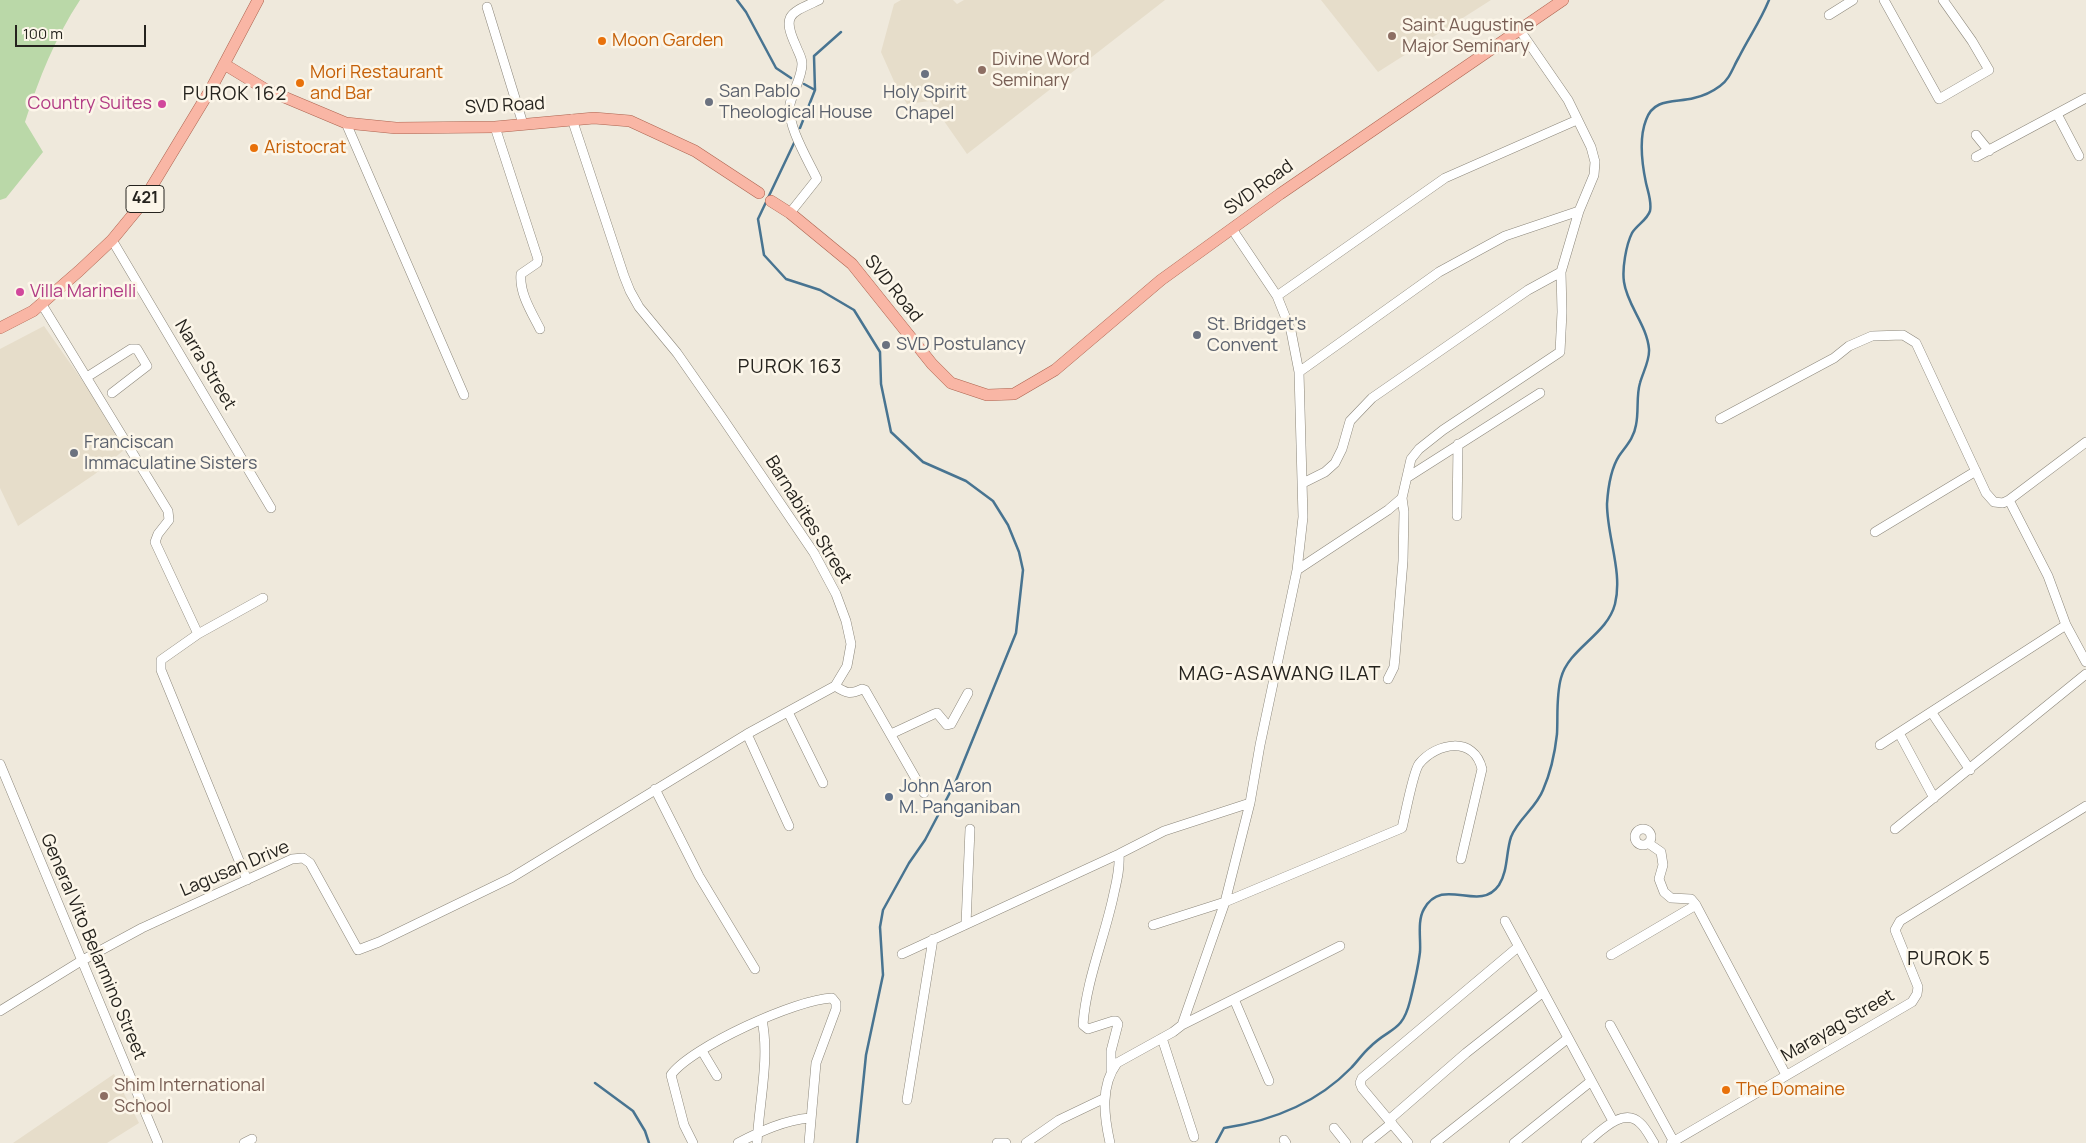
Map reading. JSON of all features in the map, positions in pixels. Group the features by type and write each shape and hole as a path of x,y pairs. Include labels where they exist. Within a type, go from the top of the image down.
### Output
{"main road":[{"name":"421","path":"0,328 42,303 112,240 140,206 169,161 258,0"},
{"name":"SVD Road","path":"771,201 852,264 932,364 951,383 986,395 1014,394 1054,370 1161,280 1232,229 1563,0"},
{"name":"SVD Road","path":"224,64 265,89 346,123 396,128 495,127 572,119 605,118 630,121 695,151 758,193"}],"street":[{"path":"790,214 817,179 790,116 790,106 802,67 802,59 788,29 788,20 795,11 819,0"},
{"path":"1829,15 1853,0"},
{"path":"1884,0 1939,99 1989,70 1972,41 1943,0"},
{"path":"487,7 524,124"},
{"path":"1388,679 1394,667 1402,570 1404,512 1402,498 1411,459 1419,449 1443,430 1560,352 1561,272 1579,211 1594,175 1595,162 1591,147 1568,100 1519,29"},
{"path":"1976,157 2086,98"},
{"path":"2057,114 2078,156"},
{"name":"Barnabites Street","path":"572,119 624,276 638,307 677,353 721,416 814,553 836,594 846,621 851,644 847,666 836,686"},
{"path":"1277,296 1445,178 1577,120"},
{"path":"346,123 464,395"},
{"path":"495,127 538,259 537,263 521,274 520,280 525,298 540,329"},
{"path":"1976,135 1989,151"},
{"name":"SVD Road","path":"758,193 771,201"},
{"path":"1299,372 1438,272 1505,236 1579,211"},
{"path":"1182,1025 1224,902 1250,803 1260,745 1297,570 1303,517 1299,372 1291,331 1277,296 1232,229"},
{"name":"Narra Street","path":"112,240 272,508"},
{"path":"1303,484 1325,472 1334,463 1342,449 1350,421 1358,410 1372,398 1528,290 1561,272"},
{"path":"42,303 168,511 169,520 158,534 156,542 198,634"},
{"path":"1720,419 1834,358 1849,346 1872,336 1903,335 1916,343 1986,493 1994,502 2003,503 2009,500 2086,442"},
{"path":"87,377 131,349 137,349 146,366 112,393"},
{"path":"1408,477 1540,393"},
{"path":"1457,516 1458,444"},
{"path":"1875,532 1976,471"},
{"path":"1297,570 1388,510 1402,498"},
{"path":"2009,500 2048,576 2066,625 2086,662"},
{"path":"247,880 161,670 161,660 198,634 263,598"},
{"path":"1880,745 2066,625"},
{"path":"1895,829 2086,674"},
{"path":"755,969 699,876 655,789 747,734 836,686 847,694 852,694 862,689 865,690 924,793"},
{"path":"891,734 937,713 947,725 951,724 968,693"},
{"path":"788,712 823,783"},
{"path":"1932,713 1970,770"},
{"path":"1899,733 1934,798"},
{"path":"747,734 789,826"},
{"path":"1153,925 1224,902 1402,828 1418,765 1432,754 1447,746 1462,745 1474,753 1480,760 1482,769 1461,859"},
{"name":"General Vito Belarmino Street","path":"0,764 158,1143"},
{"name":"Lagusan Drive","path":"0,1012 81,961 178,910 292,859 303,858 310,863 358,950 421,923 511,878 655,789"},
{"path":"902,954 1119,854 1164,831 1250,803"},
{"name":"Marayag Street","path":"1672,1142 1726,1113 1786,1075 1912,1002 1917,994 1918,987 1895,930 1900,921 2086,806"},
{"path":"966,924 970,829"},
{"path":"1648,843 1661,852 1663,865 1659,879 1664,892 1671,898 1691,898 1696,905 1786,1075"},
{"path":"1110,1143 1106,1121 1105,1098 1111,1071 1111,1051 1118,1024 1116,1021 1113,1021 1088,1029 1083,1026 1094,962 1107,925 1120,866 1119,854"},
{"path":"1610,955 1696,905"},
{"path":"1505,922 1612,1122"},
{"path":"907,1100 933,939"},
{"path":"1111,1071 1124,1059 1182,1025 1340,946"},
{"path":"1408,1143 1362,1088 1360,1083 1362,1078 1518,947"},
{"path":"1367,1143 1466,1053 1542,993"},
{"path":"693,1143 684,1125 670,1076 691,1057 762,1020 829,998 835,1000 834,1017 816,1063 809,1143"},
{"path":"1234,999 1269,1081"},
{"path":"758,1143 765,1055 765,1035 762,1020"},
{"path":"1610,1025 1672,1142"},
{"path":"1162,1038 1194,1137"},
{"path":"1435,1143 1566,1039"},
{"path":"702,1051 717,1076"},
{"path":"1514,1143 1590,1082"},
{"path":"1026,1143 1059,1120 1105,1098"},
{"path":"738,1143 758,1133 799,1119 810,1118"},
{"path":"1586,1143 1612,1122 1631,1119 1640,1122 1654,1143"},
{"path":"1334,1128 1346,1143"},
{"path":"997,1143 1006,1143"}],"shaded area":[{"name":"Divine Word Seminary","path":"901,0 953,0 957,4 964,0 1165,0 967,154 930,101 907,104 897,88 881,52 894,4"},
{"name":"Saint Augustine Major Seminary","path":"1321,0 1491,0 1378,72"},
{"path":"44,326 91,393 124,450 95,474 18,526 0,488 0,349"},
{"name":"Shim International School","path":"114,1074 139,1123 107,1143 13,1143"}],"green space":[{"path":"0,0 80,0 48,59 25,122 43,152 6,198 0,200"}],"waterway":[{"path":"737,0 746,12 776,68 791,78"},
{"path":"1216,1143 1224,1128 1259,1121 1308,1101 1338,1080 1365,1052 1399,1024 1407,1011 1416,976 1420,952 1421,919 1424,909 1432,899 1441,895 1482,896 1491,893 1502,880 1511,837 1540,796 1546,784 1554,755 1559,685 1565,667 1597,633 1611,615 1615,604 1617,580 1608,516 1609,485 1616,461 1635,430 1639,388 1649,353 1645,332 1629,299 1624,282 1625,257 1630,238 1634,230 1647,217 1650,211 1650,201 1642,159 1642,135 1646,120 1654,108 1660,104 1701,96 1723,83 1731,73 1769,0"},
{"path":"800,128 815,90 814,56 841,32"},
{"path":"804,84 815,90"},
{"path":"795,141 758,219 764,255 786,279 820,290 854,310 880,352 881,384 891,432 923,462 966,481 993,501 1008,525 1019,552 1023,570 1016,633 955,783 925,840 909,863 883,910 880,927 883,975 866,1055 857,1143"},
{"path":"595,1083 633,1111 645,1131 649,1143"}],"place":[{"name":"Saint Augustine Major Seminary","path":"1392,36"},
{"name":"Moon Garden","path":"602,41"},
{"name":"Divine Word Seminary","path":"982,70"},
{"name":"Holy Spirit Chapel","path":"925,74"},
{"name":"Mori Restaurant and Bar","path":"300,83"},
{"name":"San Pablo Theological House","path":"709,102"},
{"name":"Country Suites","path":"162,104"},
{"name":"Aristocrat","path":"254,148"},
{"name":"Villa Marinelli","path":"20,292"},
{"name":"St. Bridget's Convent","path":"1197,335"},
{"name":"SVD Postulancy","path":"886,345"},
{"name":"Franciscan Immaculatine Sisters","path":"74,453"},
{"name":"John Aaron M. Panganiban","path":"889,797"},
{"name":"The Domaine","path":"1726,1090"},
{"name":"Shim International School","path":"104,1096"}],"district":[{"name":"PUROK 162","path":"235,95"},
{"name":"PUROK 163","path":"790,368"},
{"name":"MAG-ASAWANG ILAT","path":"1280,674"},
{"name":"PUROK 5","path":"1949,960"}]}
